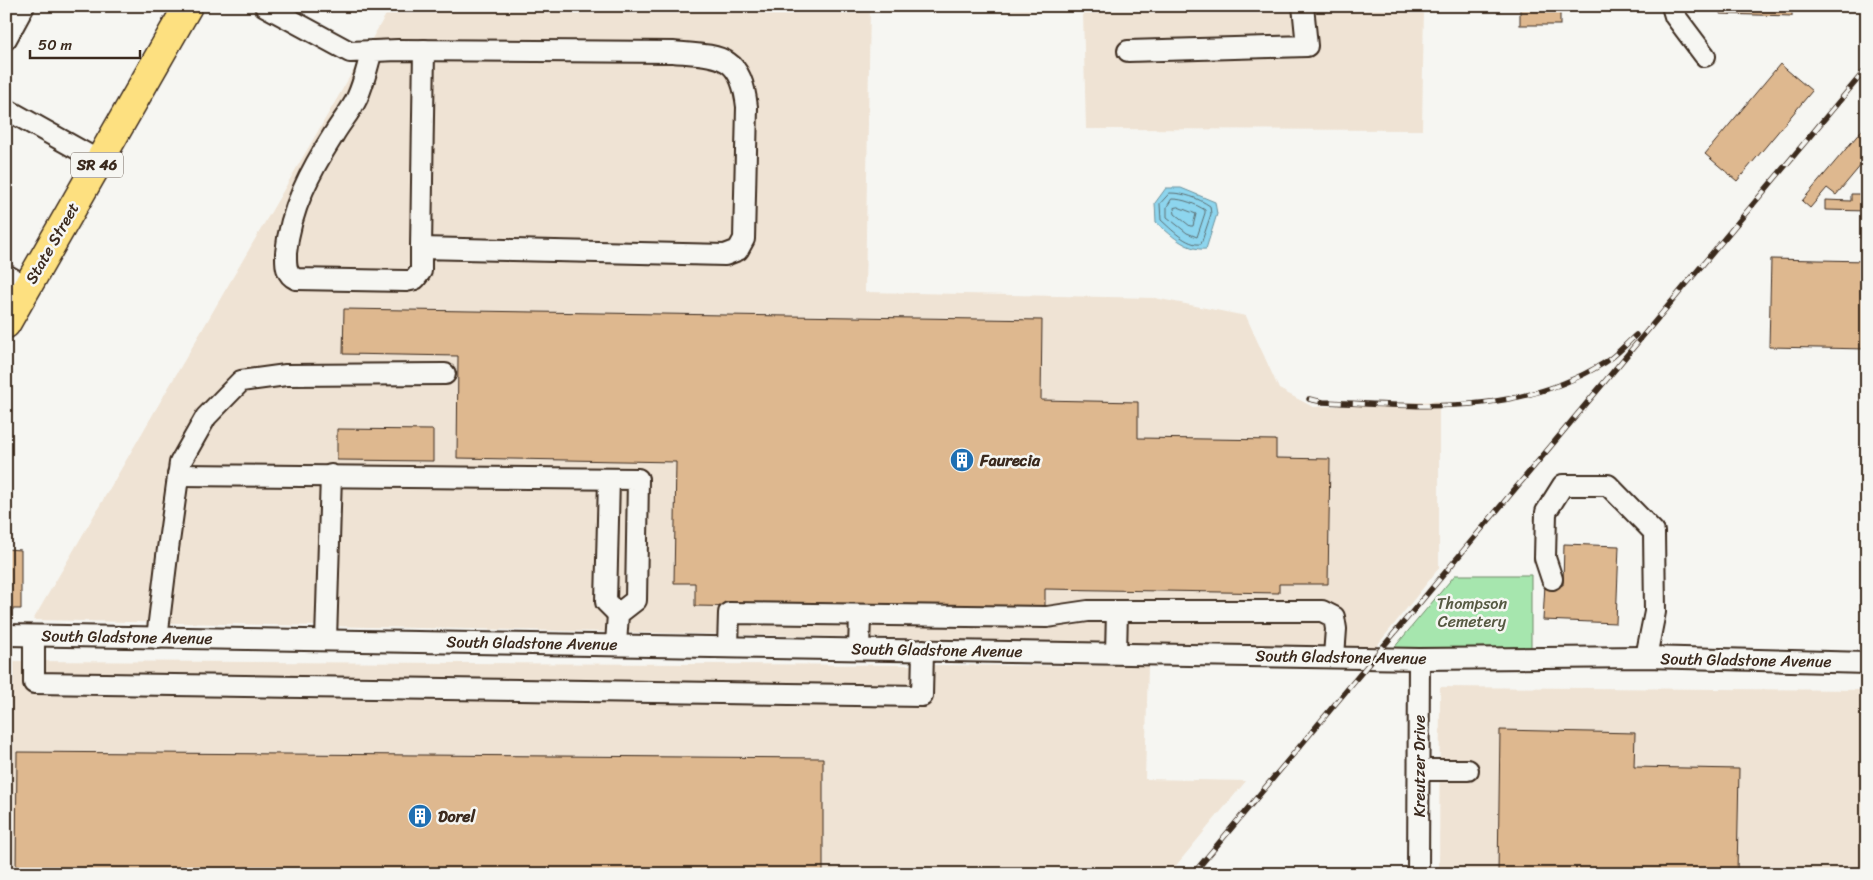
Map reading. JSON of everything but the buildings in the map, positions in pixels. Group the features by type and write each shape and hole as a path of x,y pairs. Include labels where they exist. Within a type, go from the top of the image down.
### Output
{"highway":[{"name":"State Street","path":"6,324 17,281 99,161 188,6"}],"street":[{"path":"6,39 24,6"},
{"path":"265,6 350,52 424,50 673,52 714,56 726,61 738,70 745,88 747,107 744,239 738,250 725,255 421,248"},
{"path":"1128,51 1307,46 1303,6"},
{"path":"1672,6 1675,16 1705,56"},
{"path":"372,51 356,100 305,184 297,203 287,242 286,264 287,271 291,277 296,279 406,281 416,279 421,271 424,50"},
{"path":"6,109 99,161"},
{"path":"157,638 180,464 206,417 241,381 286,375 445,374"},
{"path":"178,475 638,479 636,600 618,614 616,644"},
{"path":"326,640 331,476"},
{"path":"609,479 606,602 618,614"},
{"path":"1552,579 1545,558 1546,512 1563,485 1608,485 1654,532 1655,612 1646,657"},
{"path":"728,647 729,614 1047,616 1088,611 1322,611 1334,617 1336,629 1334,656"},
{"path":"1116,653 1117,611"},
{"path":"859,649 860,615"},
{"name":"South Gladstone Avenue","path":"6,635 1334,656 1420,659 1646,657 1867,662"},
{"path":"34,636 34,683 922,696 923,650"},
{"name":"Kreutzer Drive","path":"1418,874 1420,659"},
{"path":"1419,770 1468,770"}],"shaded area":[{"path":"391,6 1424,6 1422,130 1086,129 1083,12 870,8 865,292 1155,298 1246,316 1279,389 1313,407 1439,401 1439,568 1375,648 33,620"},
{"path":"6,661 1148,666 1145,779 1246,781 1169,874 6,874"},
{"path":"1440,687 1867,690 1867,874 1439,874"}],"green space":[{"name":"Thompson Cemetery","path":"1455,575 1531,575 1531,651 1393,649"}],"water":[{"path":"1166,188 1181,188 1215,202 1217,214 1206,249 1199,249 1185,244 1156,222 1155,203"}],"railway":[{"path":"1193,874 1867,68"},
{"path":"1309,399 1323,402 1432,406 1502,400 1537,392 1571,380 1604,363 1636,335"}],"place":[{"name":"Faurecia","path":"962,460"},
{"name":"Dorel","path":"420,816"}]}
